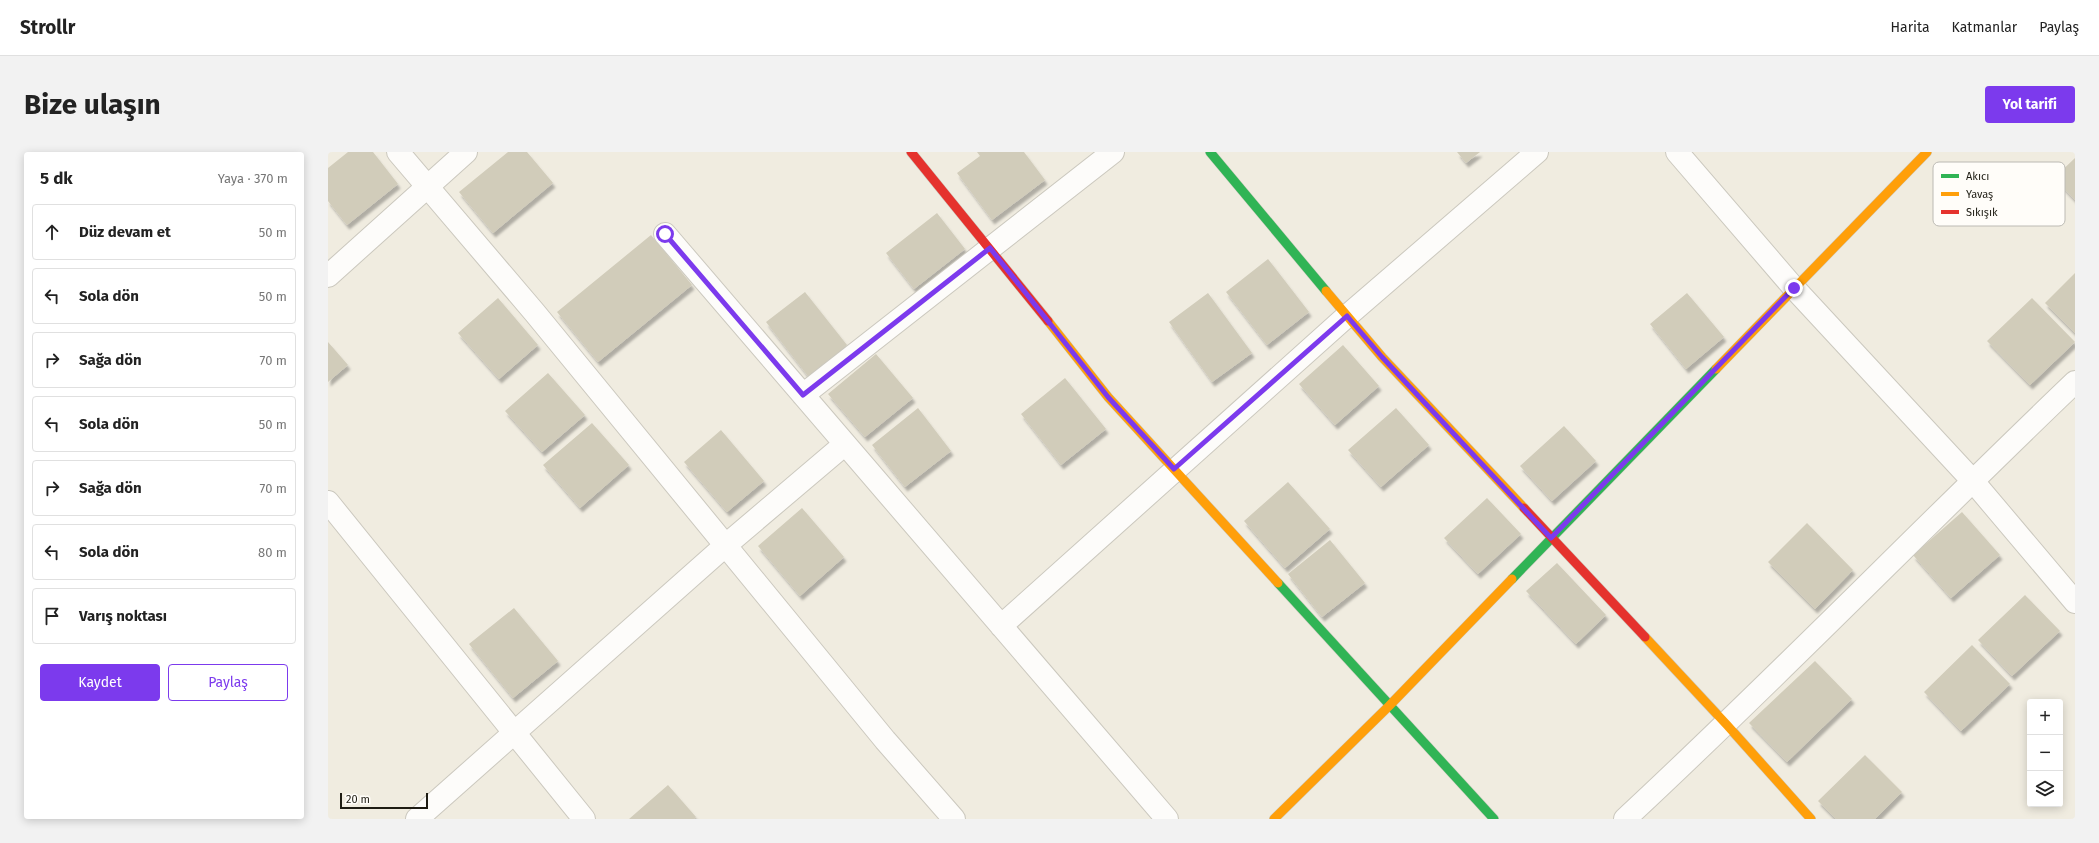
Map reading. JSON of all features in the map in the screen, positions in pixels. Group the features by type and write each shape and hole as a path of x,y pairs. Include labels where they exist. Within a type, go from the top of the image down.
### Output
{"street":[{"path":"398,152 536,313 885,740 954,819"},
{"path":"328,276 466,152"},
{"path":"911,152 990,248 1108,397 1389,706 1494,819"},
{"path":"803,395 1113,152"},
{"path":"1210,152 1382,357 1726,725 1810,819"},
{"path":"1001,626 1174,469 1347,316 1537,152"},
{"path":"1677,152 1794,288 1972,480 2075,602"},
{"path":"1274,819 1389,706 1927,152"},
{"path":"665,234 1165,818"},
{"path":"1625,819 1726,725 1972,480 2075,382"},
{"path":"417,819 726,545 845,444"},
{"path":"328,502 584,819"}],"building":[{"path":"348,152 373,152 398,184 347,225 328,201 328,168"},
{"path":"508,152 527,152 553,183 493,233 459,192"},
{"path":"977,152 1024,152 1045,180 992,220 957,173 980,156"},
{"path":"1457,152 1480,152 1466,163"},
{"path":"2075,158 2075,200 2065,190 2065,168"},
{"path":"937,213 965,249 914,289 886,253"},
{"path":"651,235 692,285 598,362 557,312"},
{"path":"1268,259 1309,312 1267,345 1226,292"},
{"path":"2075,273 2075,333 2045,303"},
{"path":"805,292 847,345 808,376 766,322"},
{"path":"1208,293 1252,353 1212,382 1169,322"},
{"path":"1687,293 1724,337 1686,369 1650,324"},
{"path":"498,298 538,345 499,379 458,333"},
{"path":"2032,298 2075,342 2030,385 1987,341"},
{"path":"328,342 348,365 328,382"},
{"path":"1343,345 1379,386 1335,425 1299,384"},
{"path":"876,354 913,398 865,437 828,394"},
{"path":"548,373 585,415 542,452 505,411"},
{"path":"1065,378 1106,429 1061,465 1021,414"},
{"path":"918,408 951,451 905,487 872,445"},
{"path":"1396,408 1429,445 1381,487 1348,450"},
{"path":"592,423 629,465 580,508 543,465"},
{"path":"1564,426 1596,461 1552,501 1520,466"},
{"path":"721,430 764,481 727,512 684,462"},
{"path":"1288,482 1330,529 1285,568 1244,521"},
{"path":"1487,498 1521,534 1478,574 1444,538"},
{"path":"802,508 844,557 800,596 758,546"},
{"path":"1962,512 2000,555 1951,598 1913,555"},
{"path":"1807,523 1853,570 1815,609 1768,562"},
{"path":"1330,540 1365,583 1322,617 1288,574"},
{"path":"1557,563 1606,615 1576,644 1526,591"},
{"path":"2025,595 2060,631 2012,676 1978,640"},
{"path":"514,608 558,661 513,698 469,644"},
{"path":"1972,645 2010,684 1961,731 1924,692"},
{"path":"1815,661 1852,699 1787,762 1749,723"},
{"path":"1865,755 1902,792 1875,819 1836,819 1818,801"},
{"path":"668,785 696,817 694,819 629,819"}],"traffic: fast":[{"path":"1210,152 1326,291"},
{"path":"1512,579 1716,369"},
{"path":"1278,583 1494,819"}],"traffic: slow":[{"path":"1716,369 1927,152"},
{"path":"1326,291 1382,357 1524,508"},
{"path":"1048,321 1108,397 1278,583"},
{"path":"1274,819 1389,706 1512,579"},
{"path":"1645,637 1727,725 1811,819"}],"traffic: jam":[{"path":"911,152 1048,321"},
{"path":"1524,508 1645,637"}],"route":[{"path":"665,234 803,395 990,248 1108,397 1174,469 1347,316 1382,357 1551,538 1794,288"}]}
